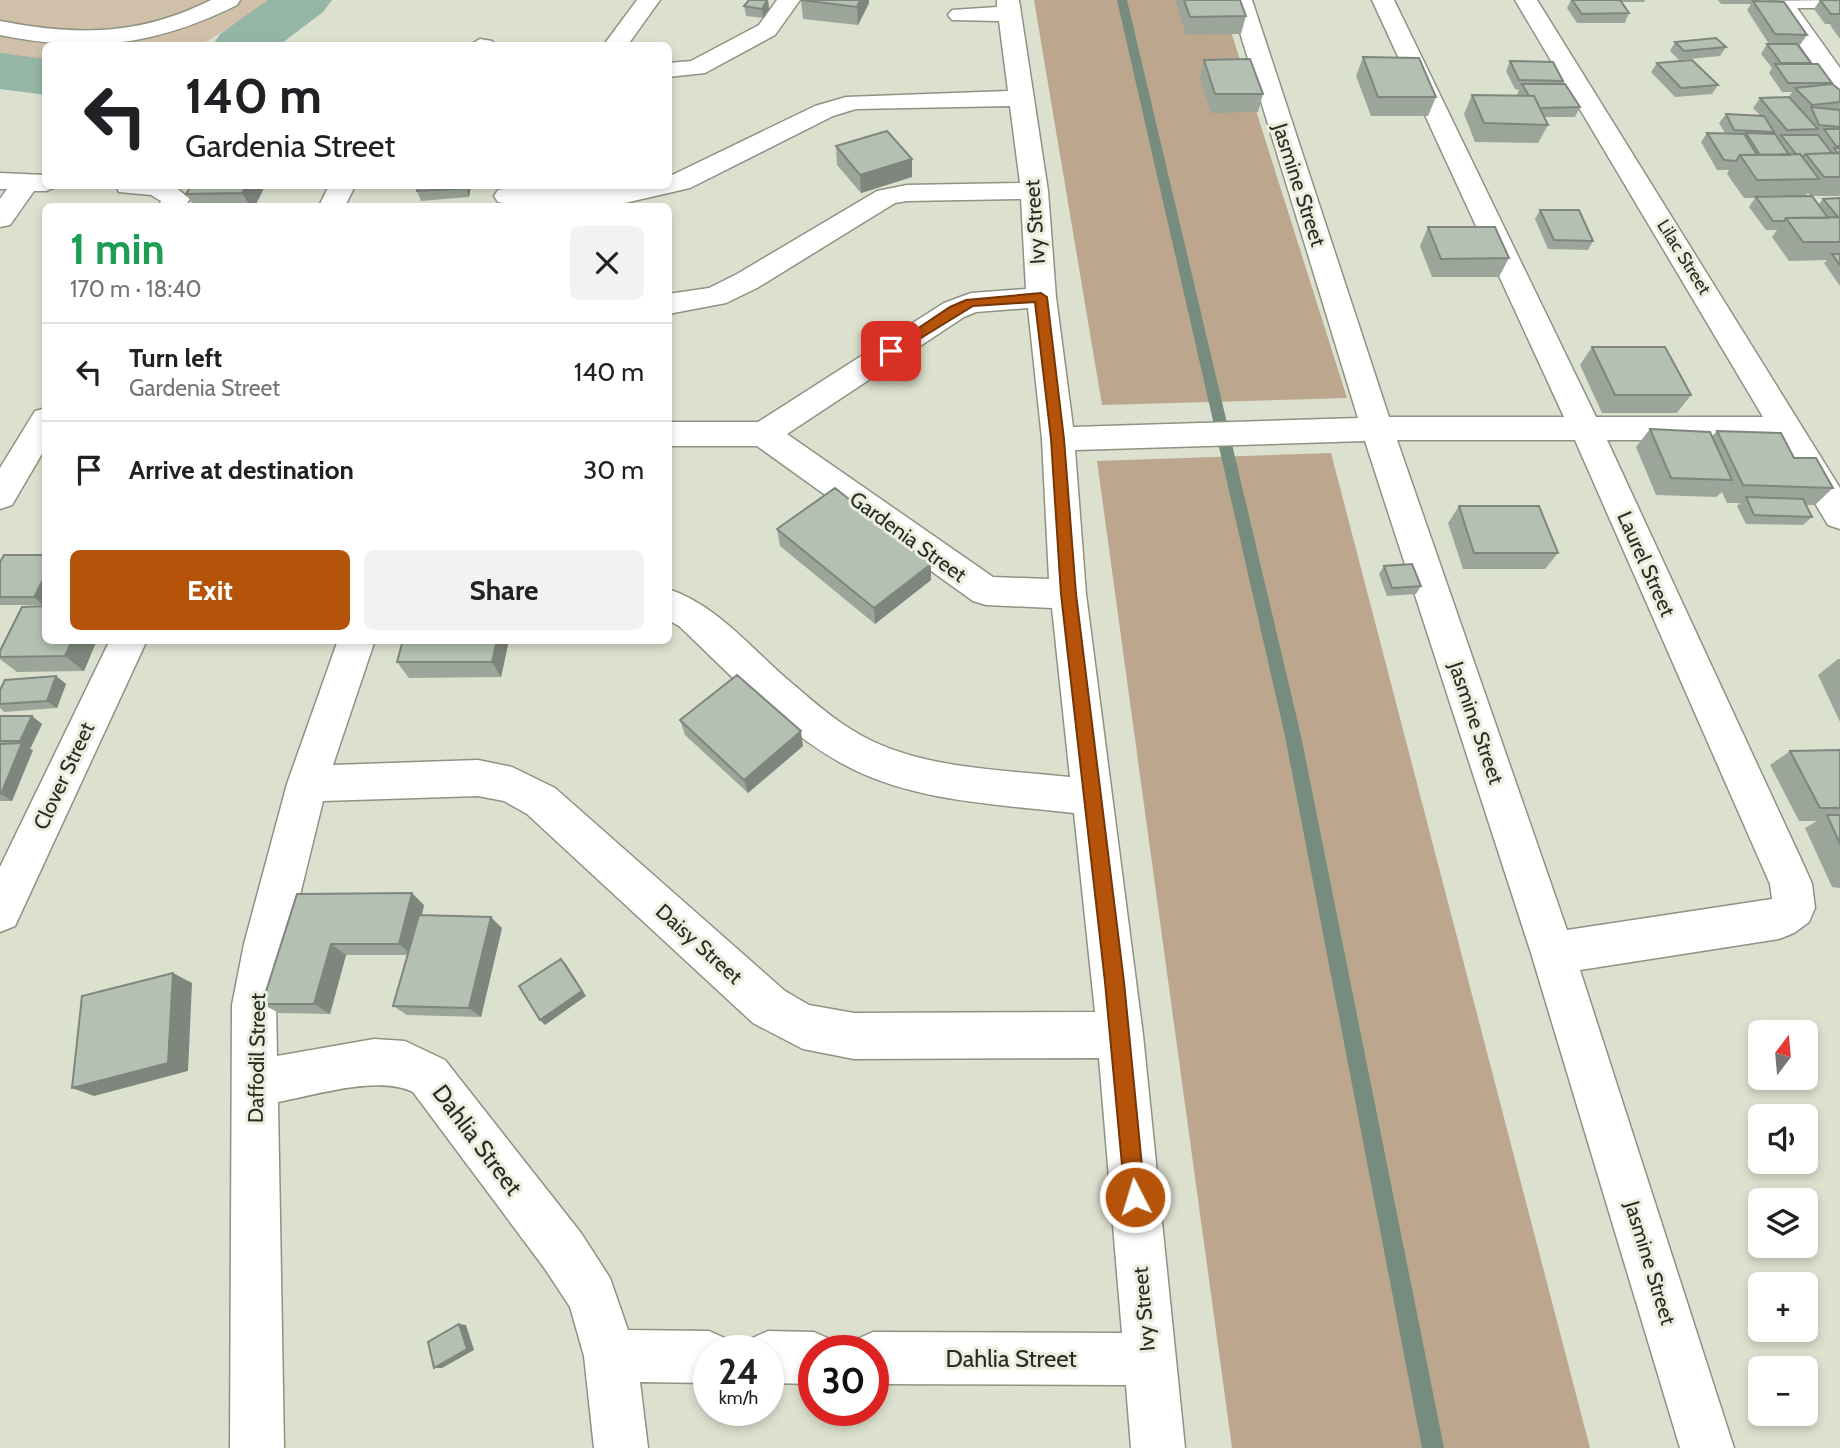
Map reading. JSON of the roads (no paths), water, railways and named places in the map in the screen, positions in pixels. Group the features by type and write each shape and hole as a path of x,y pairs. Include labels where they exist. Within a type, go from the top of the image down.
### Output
{"street":[{"path":"0,28 54,38 134,35 200,15 229,0"},
{"path":"618,42 649,0"},
{"path":"672,70 696,68 766,30 789,0"},
{"name":"Jasmine Street","path":"1241,0 1377,429 1553,953 1707,1448"},
{"name":"Laurel Street","path":"1383,0 1586,429 1791,884 1794,908 1779,919 1553,953"},
{"name":"Lilac Street","path":"1526,0 1789,428 1840,516"},
{"path":"1780,1 1840,1"},
{"path":"1780,1 1840,85"},
{"path":"960,15 1009,7"},
{"name":"Ivy Street","path":"1009,7 1034,191 1041,297 1058,439 1068,594 1120,1035 1158,1448"},
{"path":"672,185 681,183 824,110 855,102 1023,98"},
{"path":"0,219 24,182"},
{"path":"161,189 167,191 174,203"},
{"path":"509,196 616,197 653,189"},
{"path":"672,303 716,296 747,281 887,197 907,193 1034,191"},
{"path":"672,433 764,433 954,310 971,303 1041,297"},
{"path":"0,496 42,426"},
{"path":"1058,439 1377,429 1789,428"},
{"name":"Gardenia Street","path":"764,433 986,591 1068,594"},
{"path":"672,605 692,616 821,730 877,762 945,779 1094,797"},
{"name":"Clover Street","path":"0,912 127,644"},
{"name":"Daffodil Street","path":"257,1448 254,1004 266,944 307,784 356,644"},
{"name":"Daisy Street","path":"307,784 478,778 512,785 541,800 769,1007 803,1026 855,1036 1120,1035"},
{"name":"Dahlia Street","path":"256,1083 374,1062 405,1064 429,1076 562,1251 592,1296 610,1356 621,1448"},
{"path":"610,1356 693,1357"},
{"name":"Dahlia Street","path":"889,1358 1149,1359"}],"waterway":[{"path":"246,42 304,0"},
{"path":"1122,0 1293,736 1433,1448"},
{"path":"0,71 42,76"}]}
